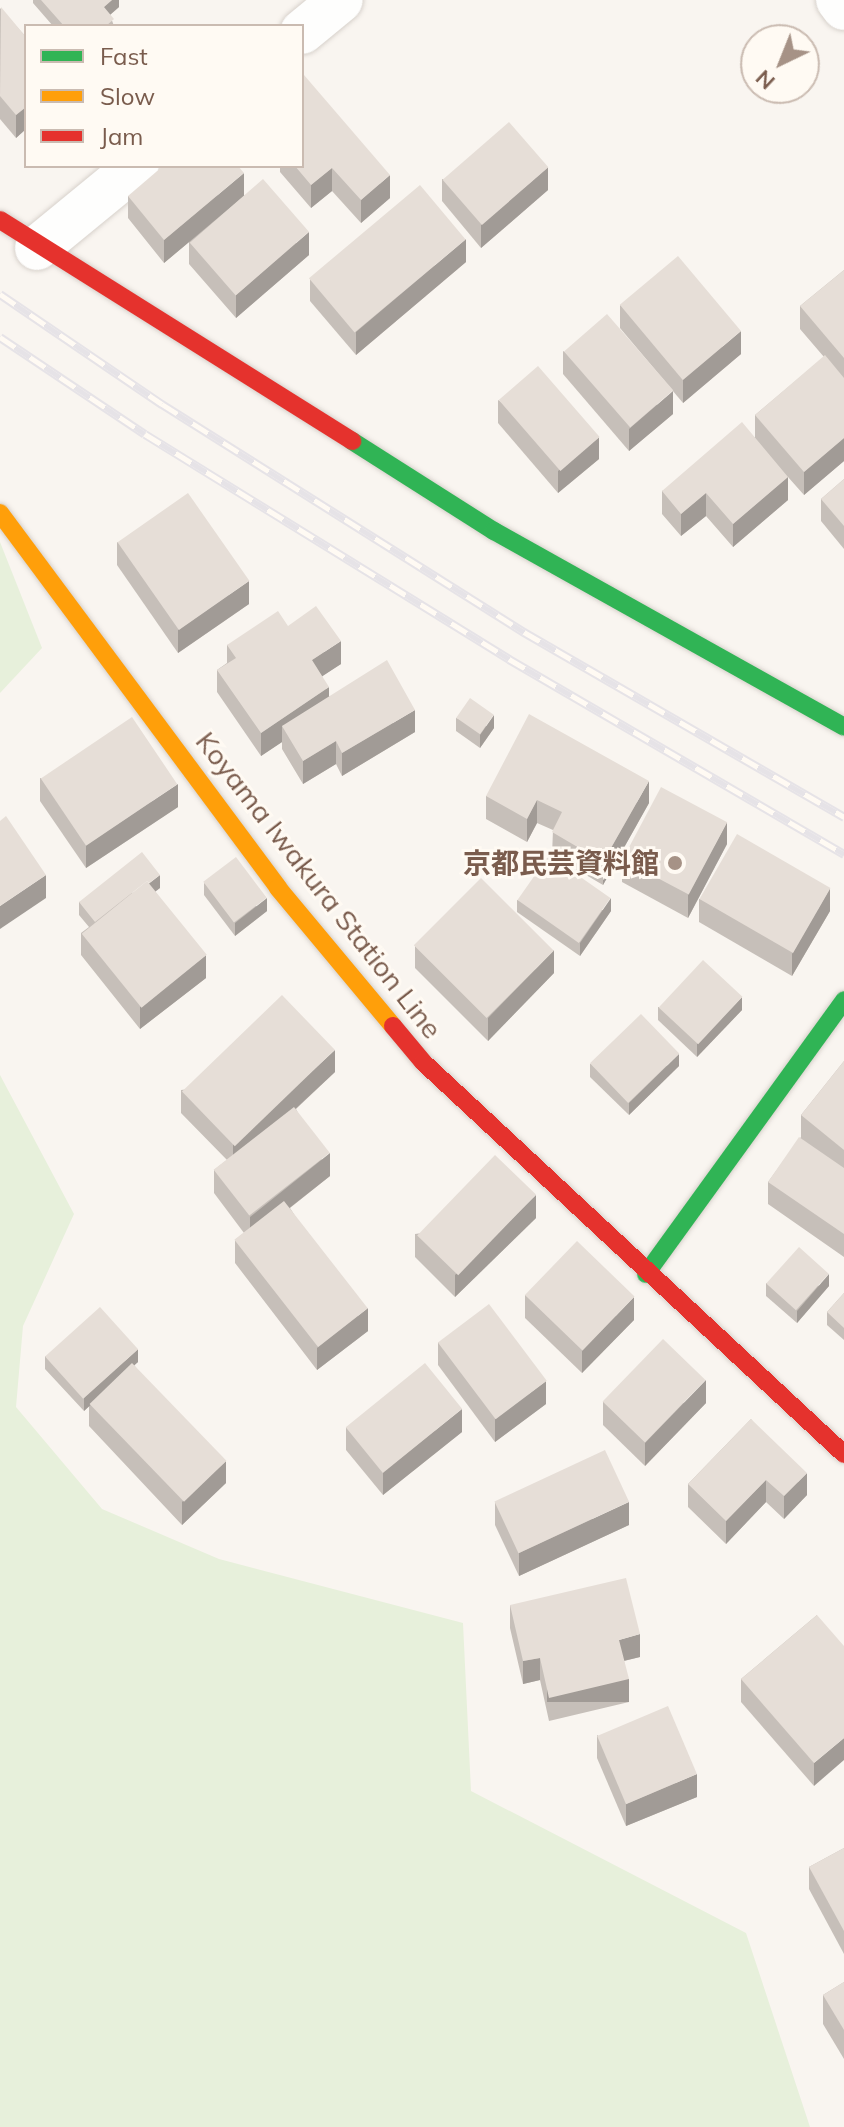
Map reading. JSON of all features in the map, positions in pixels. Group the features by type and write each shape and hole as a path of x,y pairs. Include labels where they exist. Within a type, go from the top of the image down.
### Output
{"street":[{"path":"304,30 341,0"},
{"path":"838,0 844,8"},
{"path":"37,248 135,168"},
{"path":"0,220 37,248 494,531 844,727"},
{"name":"Koyama Iwakura Station Line","path":"0,513 278,888 423,1062 646,1274 844,1454"},
{"path":"646,1274 844,1000"}],"green space":[{"path":"0,542 42,648 0,693"},
{"path":"0,1075 74,1214 23,1326 16,1407 102,1509 219,1559 463,1623 471,1791 746,1933 810,2127 0,2127"}],"building":[{"path":"41,0 112,0 104,7 114,19 108,24 62,24"},
{"path":"1,7 24,35 24,109 16,115 0,96"},
{"path":"304,75 390,175 361,200 332,168 311,185 297,168 304,168"},
{"path":"509,122 548,167 482,225 443,180"},
{"path":"161,168 240,168 244,173 164,240 128,196"},
{"path":"263,179 309,232 236,295 190,243"},
{"path":"420,185 466,239 355,333 309,278"},
{"path":"678,256 741,331 683,380 620,305"},
{"path":"844,270 844,358 800,306"},
{"path":"607,314 673,390 630,428 564,351"},
{"path":"825,355 844,378 844,438 804,472 755,415"},
{"path":"538,366 600,437 560,471 499,400"},
{"path":"742,422 788,477 733,524 706,493 681,514 662,491"},
{"path":"844,479 844,526 821,499"},
{"path":"188,493 249,581 179,630 118,542"},
{"path":"316,606 341,641 312,660 329,687 261,733 217,670 236,658 227,645 278,611 288,626"},
{"path":"387,660 415,710 342,753 336,741 303,761 282,726"},
{"path":"470,698 494,715 480,734 456,718"},
{"path":"529,714 649,781 603,862 552,832 562,812 537,800 527,819 486,796"},
{"path":"132,717 177,784 86,846 41,779"},
{"name":"京都民芸資料館","path":"661,787 727,822 689,895 623,859"},
{"path":"6,816 46,875 0,906 0,821"},
{"path":"737,834 831,888 793,953 700,899"},
{"path":"142,852 160,875 149,883 147,881 95,922 79,902"},
{"path":"549,855 610,898 579,943 517,900"},
{"path":"236,857 267,898 234,922 203,882"},
{"path":"481,878 554,951 487,1018 414,945"},
{"path":"147,881 207,955 142,1008 82,934"},
{"path":"703,960 742,997 698,1044 659,1008"},
{"path":"282,995 335,1050 235,1146 182,1092"},
{"path":"641,1014 679,1054 628,1103 590,1063"},
{"path":"844,1061 844,1150 801,1115"},
{"path":"294,1107 330,1153 249,1216 214,1170"},
{"path":"799,1137 844,1168 844,1234 768,1182"},
{"path":"495,1155 536,1195 458,1275 417,1236"},
{"path":"284,1201 368,1308 318,1347 234,1240"},
{"path":"577,1241 635,1297 582,1351 525,1295"},
{"path":"799,1247 829,1274 796,1310 766,1283"},
{"path":"844,1293 844,1328 827,1312"},
{"path":"489,1304 547,1381 496,1419 438,1343"},
{"path":"100,1307 138,1349 83,1399 45,1357"},
{"path":"663,1339 705,1380 645,1443 603,1402"},
{"path":"132,1363 226,1461 184,1502 90,1404"},
{"path":"425,1363 462,1409 383,1473 346,1427"},
{"path":"751,1419 807,1473 784,1496 766,1480 726,1521 688,1484"},
{"path":"605,1450 629,1502 519,1553 494,1502"},
{"path":"626,1578 640,1634 619,1640 629,1679 549,1698 540,1658 523,1661 510,1605"},
{"path":"817,1615 844,1646 844,1738 814,1763 741,1679"},
{"path":"668,1706 697,1774 626,1804 597,1736"},
{"path":"844,1848 844,1931 809,1867"},
{"path":"844,1982 844,2030 823,1995"}],"railway":[{"path":"0,294 162,404 524,632 844,817"},
{"path":"0,337 145,434 509,659 844,854"}],"traffic: fast":[{"path":"352,441 494,531 844,727"},
{"path":"646,1274 844,1000"}],"traffic: slow":[{"path":"0,513 278,888 393,1026"}],"traffic: jam":[{"path":"0,220 352,441"},
{"path":"393,1026 423,1062 844,1454"}],"place":[{"name":"京都民芸資料館","path":"675,863"}]}
